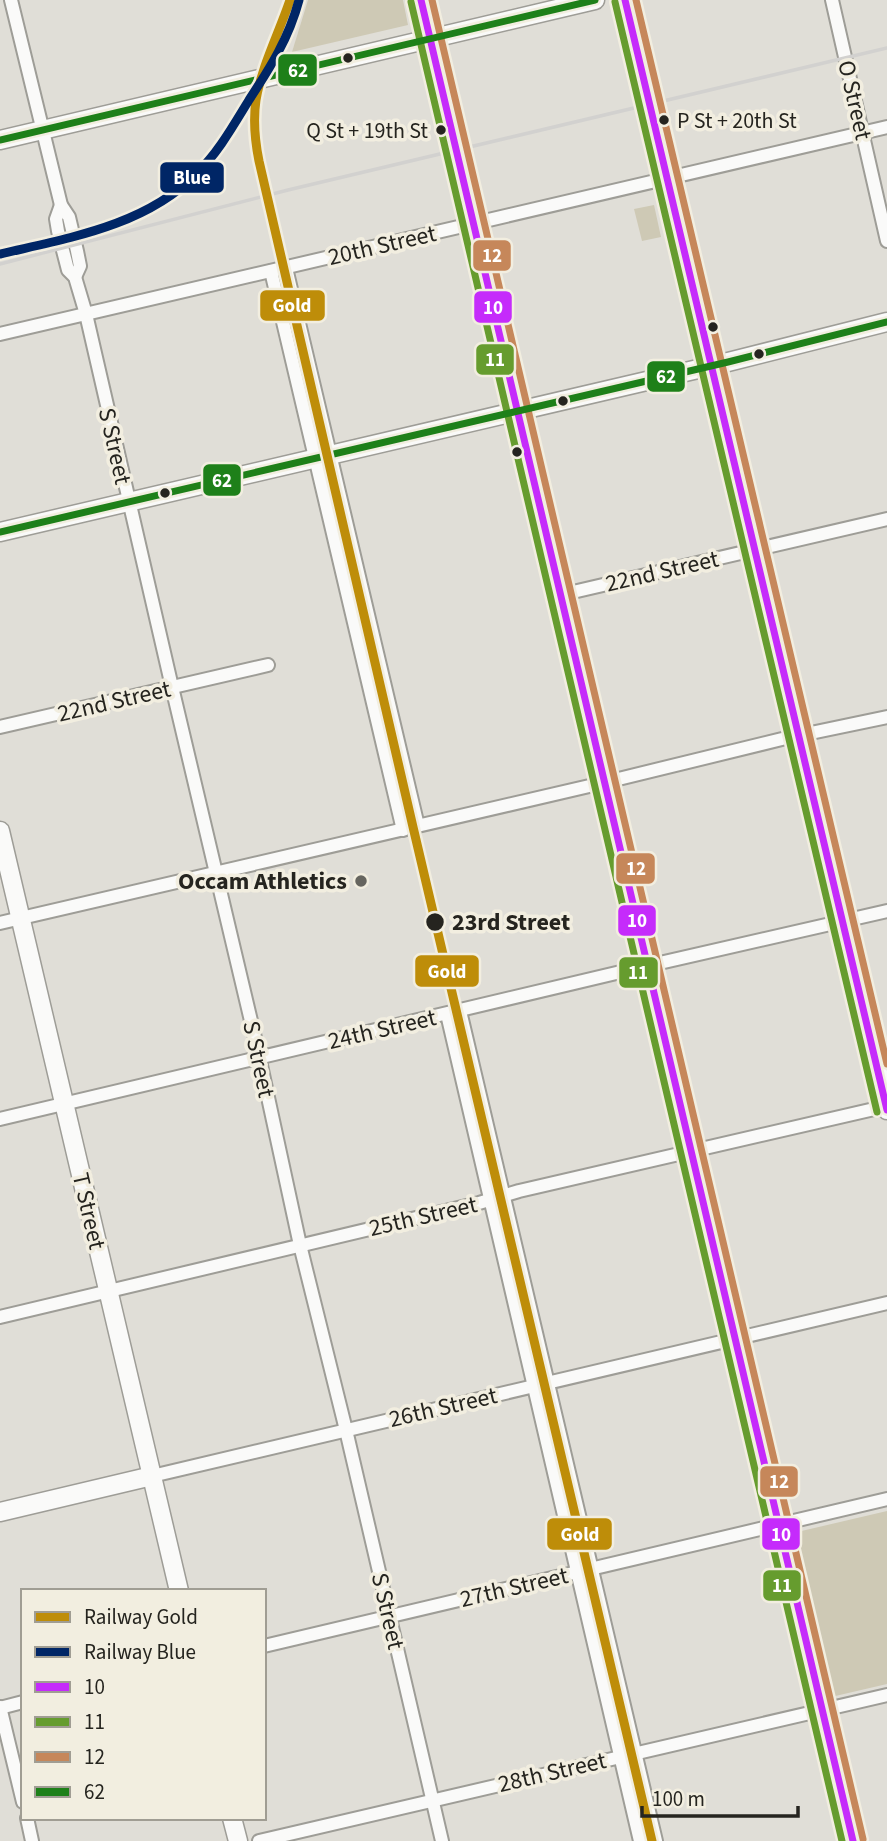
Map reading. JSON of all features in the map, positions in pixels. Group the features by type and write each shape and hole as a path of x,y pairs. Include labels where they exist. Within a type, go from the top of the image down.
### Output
{"main road":[{"path":"421,0 853,1841"},
{"path":"0,140 595,0"},
{"path":"625,0 887,1108"},
{"path":"0,532 712,366 887,322"},
{"name":"T Street","path":"0,831 178,1589"},
{"name":"26th Street","path":"0,1512 152,1476"},
{"path":"233,1820 238,1841"}],"street":[{"name":"S Street","path":"11,0 61,205 55,219 68,270 75,277 86,314 300,1245 442,1841"},
{"name":"O Street","path":"832,0 887,241"},
{"name":"20th Street","path":"0,334 887,127"},
{"path":"286,268 403,830"},
{"path":"271,271 323,456 418,826"},
{"name":"22nd Street","path":"560,595 887,519"},
{"name":"22nd Street","path":"0,727 268,664"},
{"path":"0,923 799,735 887,717"},
{"name":"24th Street","path":"0,1119 887,911"},
{"path":"454,1012 497,1198 534,1385 640,1841"},
{"name":"25th Street","path":"0,1317 887,1108"},
{"path":"497,1198 548,1382 656,1841"},
{"name":"26th Street","path":"152,1476 887,1303"},
{"name":"27th Street","path":"266,1646 887,1499"},
{"name":"28th Street","path":"259,1841 887,1695"},
{"path":"21,1703 0,1708 21,1794"},
{"path":"27,1820 32,1841"}],"shaded area":[{"path":"308,0 403,0 408,25 292,52"},
{"path":"654,205 661,237 642,241 634,209"},
{"path":"887,1511 887,1684 831,1697 793,1533"}],"railway":[{"path":"0,264 288,190 887,48"}],"rail line":[{"name":"Gold","path":"290,0 266,62 256,100 255,131 259,161 652,1841"},
{"name":"Blue","path":"0,254 104,228 130,218 176,192 204,166 231,129 278,52 299,0"}],"transit line":[{"name":"10","path":"421,0 853,1841"},
{"name":"12","path":"432,0 863,1839"},
{"name":"62","path":"0,140 595,0"},
{"name":"10","path":"625,0 887,1110"},
{"name":"12","path":"636,0 887,1064"},
{"name":"11","path":"411,2 842,1841"},
{"name":"11","path":"615,2 877,1112"},
{"name":"62","path":"0,532 728,362 887,322"}],"place":[{"name":"P St + 20th St","path":"664,120"},
{"name":"Q St + 19th St","path":"441,130"},
{"name":"Occam Athletics","path":"361,881"},
{"name":"23rd Street","path":"435,922"}]}
